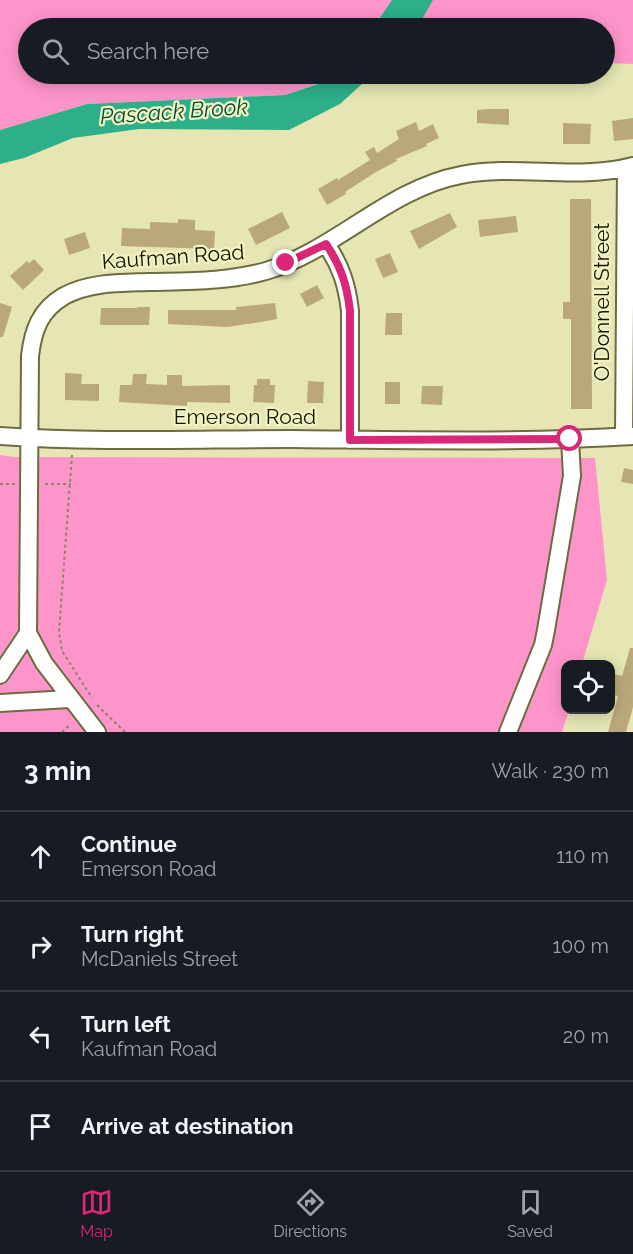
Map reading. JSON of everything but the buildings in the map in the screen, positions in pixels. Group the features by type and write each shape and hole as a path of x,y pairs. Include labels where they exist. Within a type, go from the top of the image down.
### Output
{"street":[{"name":"Kaufman Road","path":"28,633 30,356 32,335 39,319 48,307 64,296 99,284 221,280 246,276 286,263 326,244 412,190 463,174 606,171 629,167"},
{"name":"O'Donnell Street","path":"629,167 629,436"},
{"path":"326,244 337,260 348,291 350,440"},
{"name":"Emerson Road","path":"0,436 73,439 350,440 570,439 629,436"},
{"path":"508,732 543,645 572,476 570,439"},
{"path":"0,675 28,633 44,663 69,699 97,732"},
{"path":"0,703 69,699"}],"path":[{"path":"73,439 59,632 62,651 95,703 125,732"}],"shaded area":[{"path":"0,0 633,0 633,64 615,63 615,18 18,18 18,84 316,84 285,95 87,104 0,130"},
{"path":"0,455 13,457 595,458 607,580 583,660 561,660 561,714 568,714 562,732 0,732"}],"water":[{"path":"392,0 433,0 423,18 380,18"},
{"name":"Pascack Brook","path":"318,84 362,84 340,104 289,130 139,129 73,138 24,158 0,164 0,130 87,104 285,95"}],"route":[{"path":"286,263 326,244 344,274 350,311 350,440 570,439"}]}
